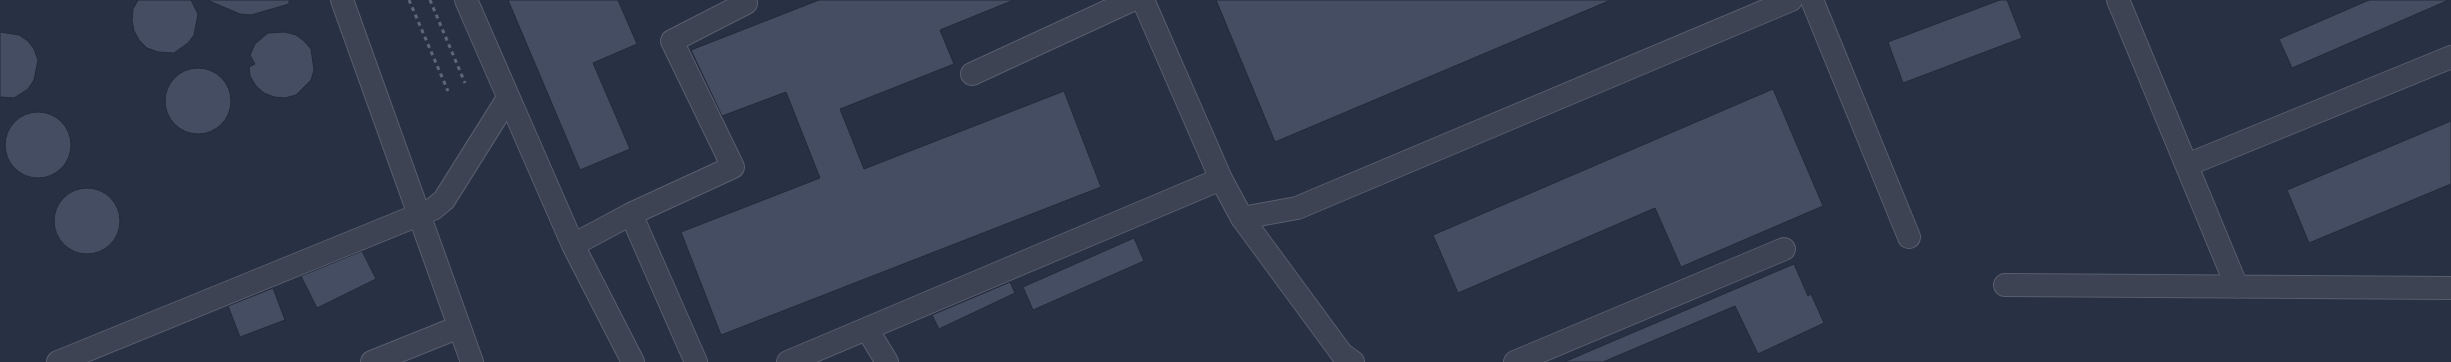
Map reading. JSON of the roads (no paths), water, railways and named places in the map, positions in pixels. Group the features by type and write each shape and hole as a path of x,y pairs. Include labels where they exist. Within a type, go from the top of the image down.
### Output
{"lane":[{"path":"342,0 472,362"},
{"path":"466,0 573,245 634,362"},
{"path":"972,74 1132,0"},
{"path":"1143,0 1221,179 1242,218 1342,359"},
{"path":"1242,218 1297,208 1791,0"},
{"path":"1812,0 1909,237"},
{"path":"2118,0 2237,287"},
{"path":"573,245 631,214 733,167 672,41 746,3"},
{"path":"2187,165 2451,57"},
{"path":"58,362 434,209 444,200 508,98"},
{"path":"788,362 1221,179"},
{"path":"631,214 696,362"},
{"path":"1515,362 1784,250"},
{"path":"2005,285 2451,288"},
{"path":"372,362 459,326"},
{"path":"867,328 887,362"}],"railway":[{"path":"409,0 448,91"},
{"path":"430,0 465,83"}]}
